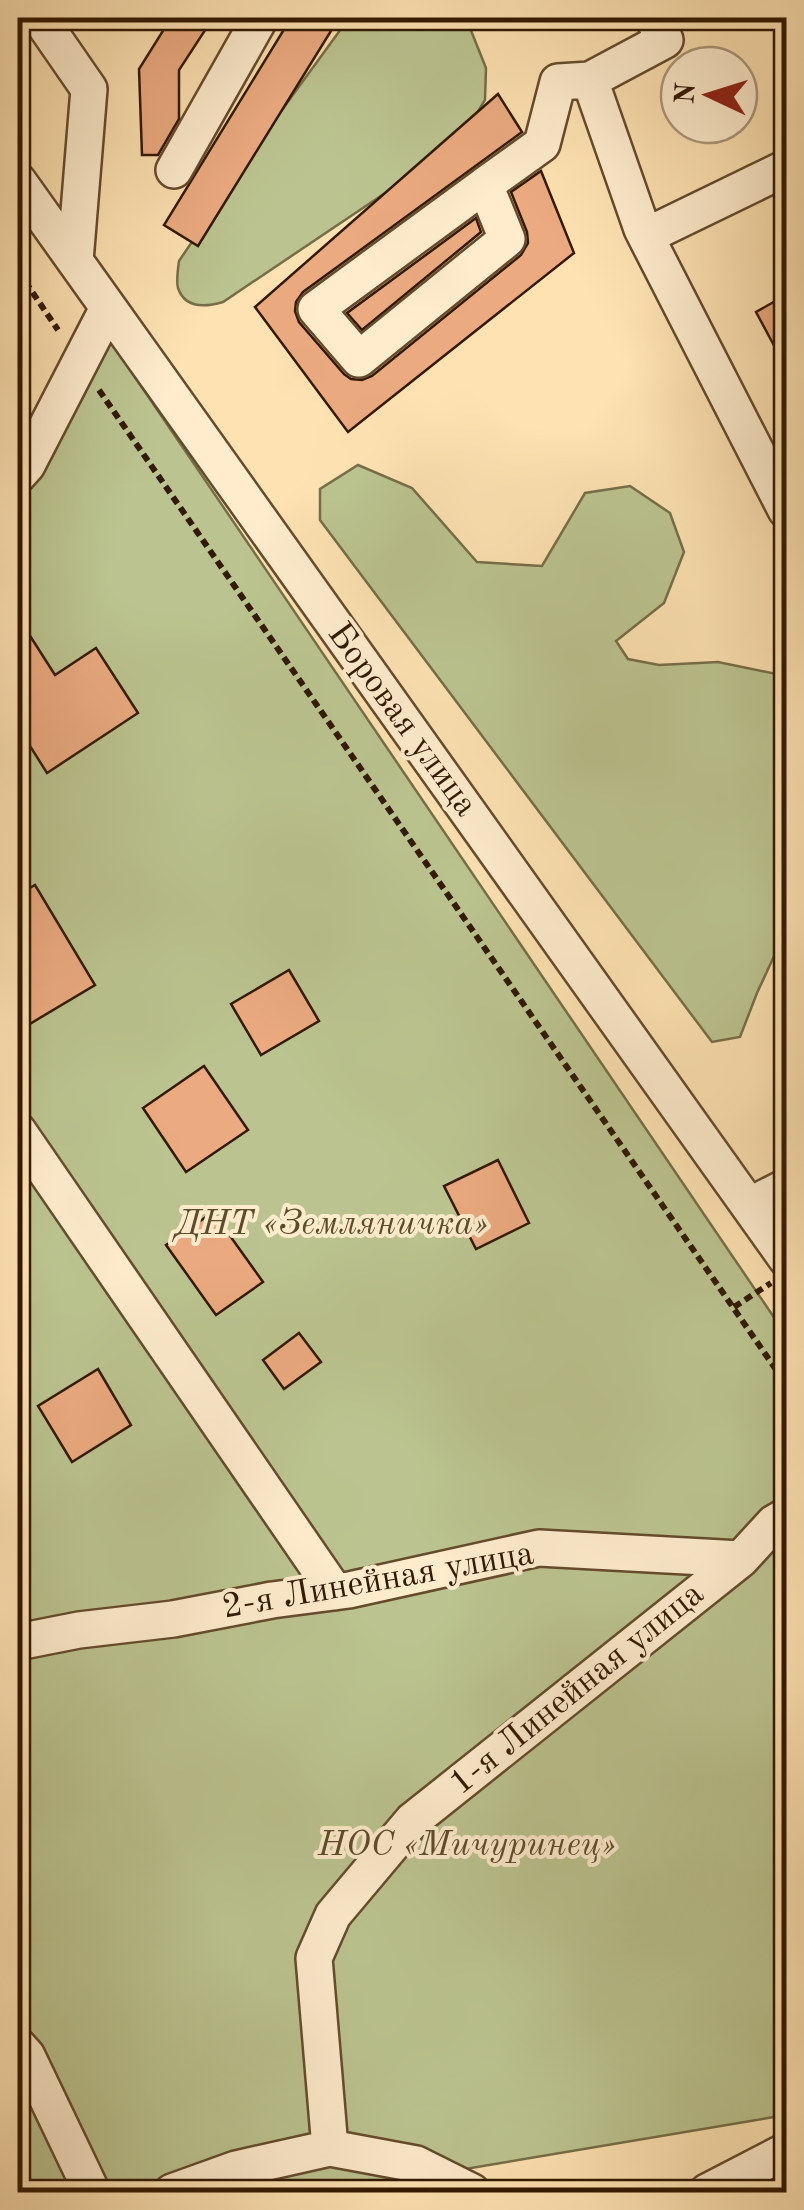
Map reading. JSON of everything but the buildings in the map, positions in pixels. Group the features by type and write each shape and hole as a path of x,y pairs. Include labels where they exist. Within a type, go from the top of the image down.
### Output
{"street":[{"path":"40,18 90,89 75,261"},
{"path":"174,170 260,18"},
{"path":"485,185 507,239 359,359 316,309 485,185 542,144 558,82 590,80 665,40 653,18"},
{"path":"590,80 646,236 786,510"},
{"path":"646,236 786,168"},
{"name":"Боровая улица","path":"18,181 749,1206 780,1270"},
{"path":"18,476 28,466 108,308"},
{"path":"18,1132 334,1592"},
{"path":"749,1206 786,1186"},
{"name":"1-я Линейная улица","path":"330,2148 314,1958 333,1915 412,1821 741,1559 774,1523 786,1516"},
{"name":"2-я Линейная улица","path":"18,1642 334,1592 539,1548 741,1559"},
{"path":"18,2046 27,2056 92,2192"},
{"path":"172,2192 241,2181 330,2148 416,2164 472,2192"},
{"path":"707,2192 786,2152"}],"path":[{"path":"18,272 786,1384"},
{"path":"734,1307 780,1270"}],"green space":[{"path":"349,18 466,18 486,68 485,100 458,144 223,302 191,303 178,288 179,261"},
{"path":"101,327 786,1335 786,1431 779,1435 786,1446 786,2115 453,2171 461,2192 18,2192 18,464"},
{"path":"358,465 412,488 477,562 542,566 585,493 630,486 670,513 684,552 664,603 616,641 628,659 659,665 718,662 786,676 786,930 740,1037 712,1042 320,520 320,489"}],"park label":[{"name":"ДНТ «Земляничка»","path":"332,1224"},
{"name":"НОС «Мичуринец»","path":"467,1845"}]}
